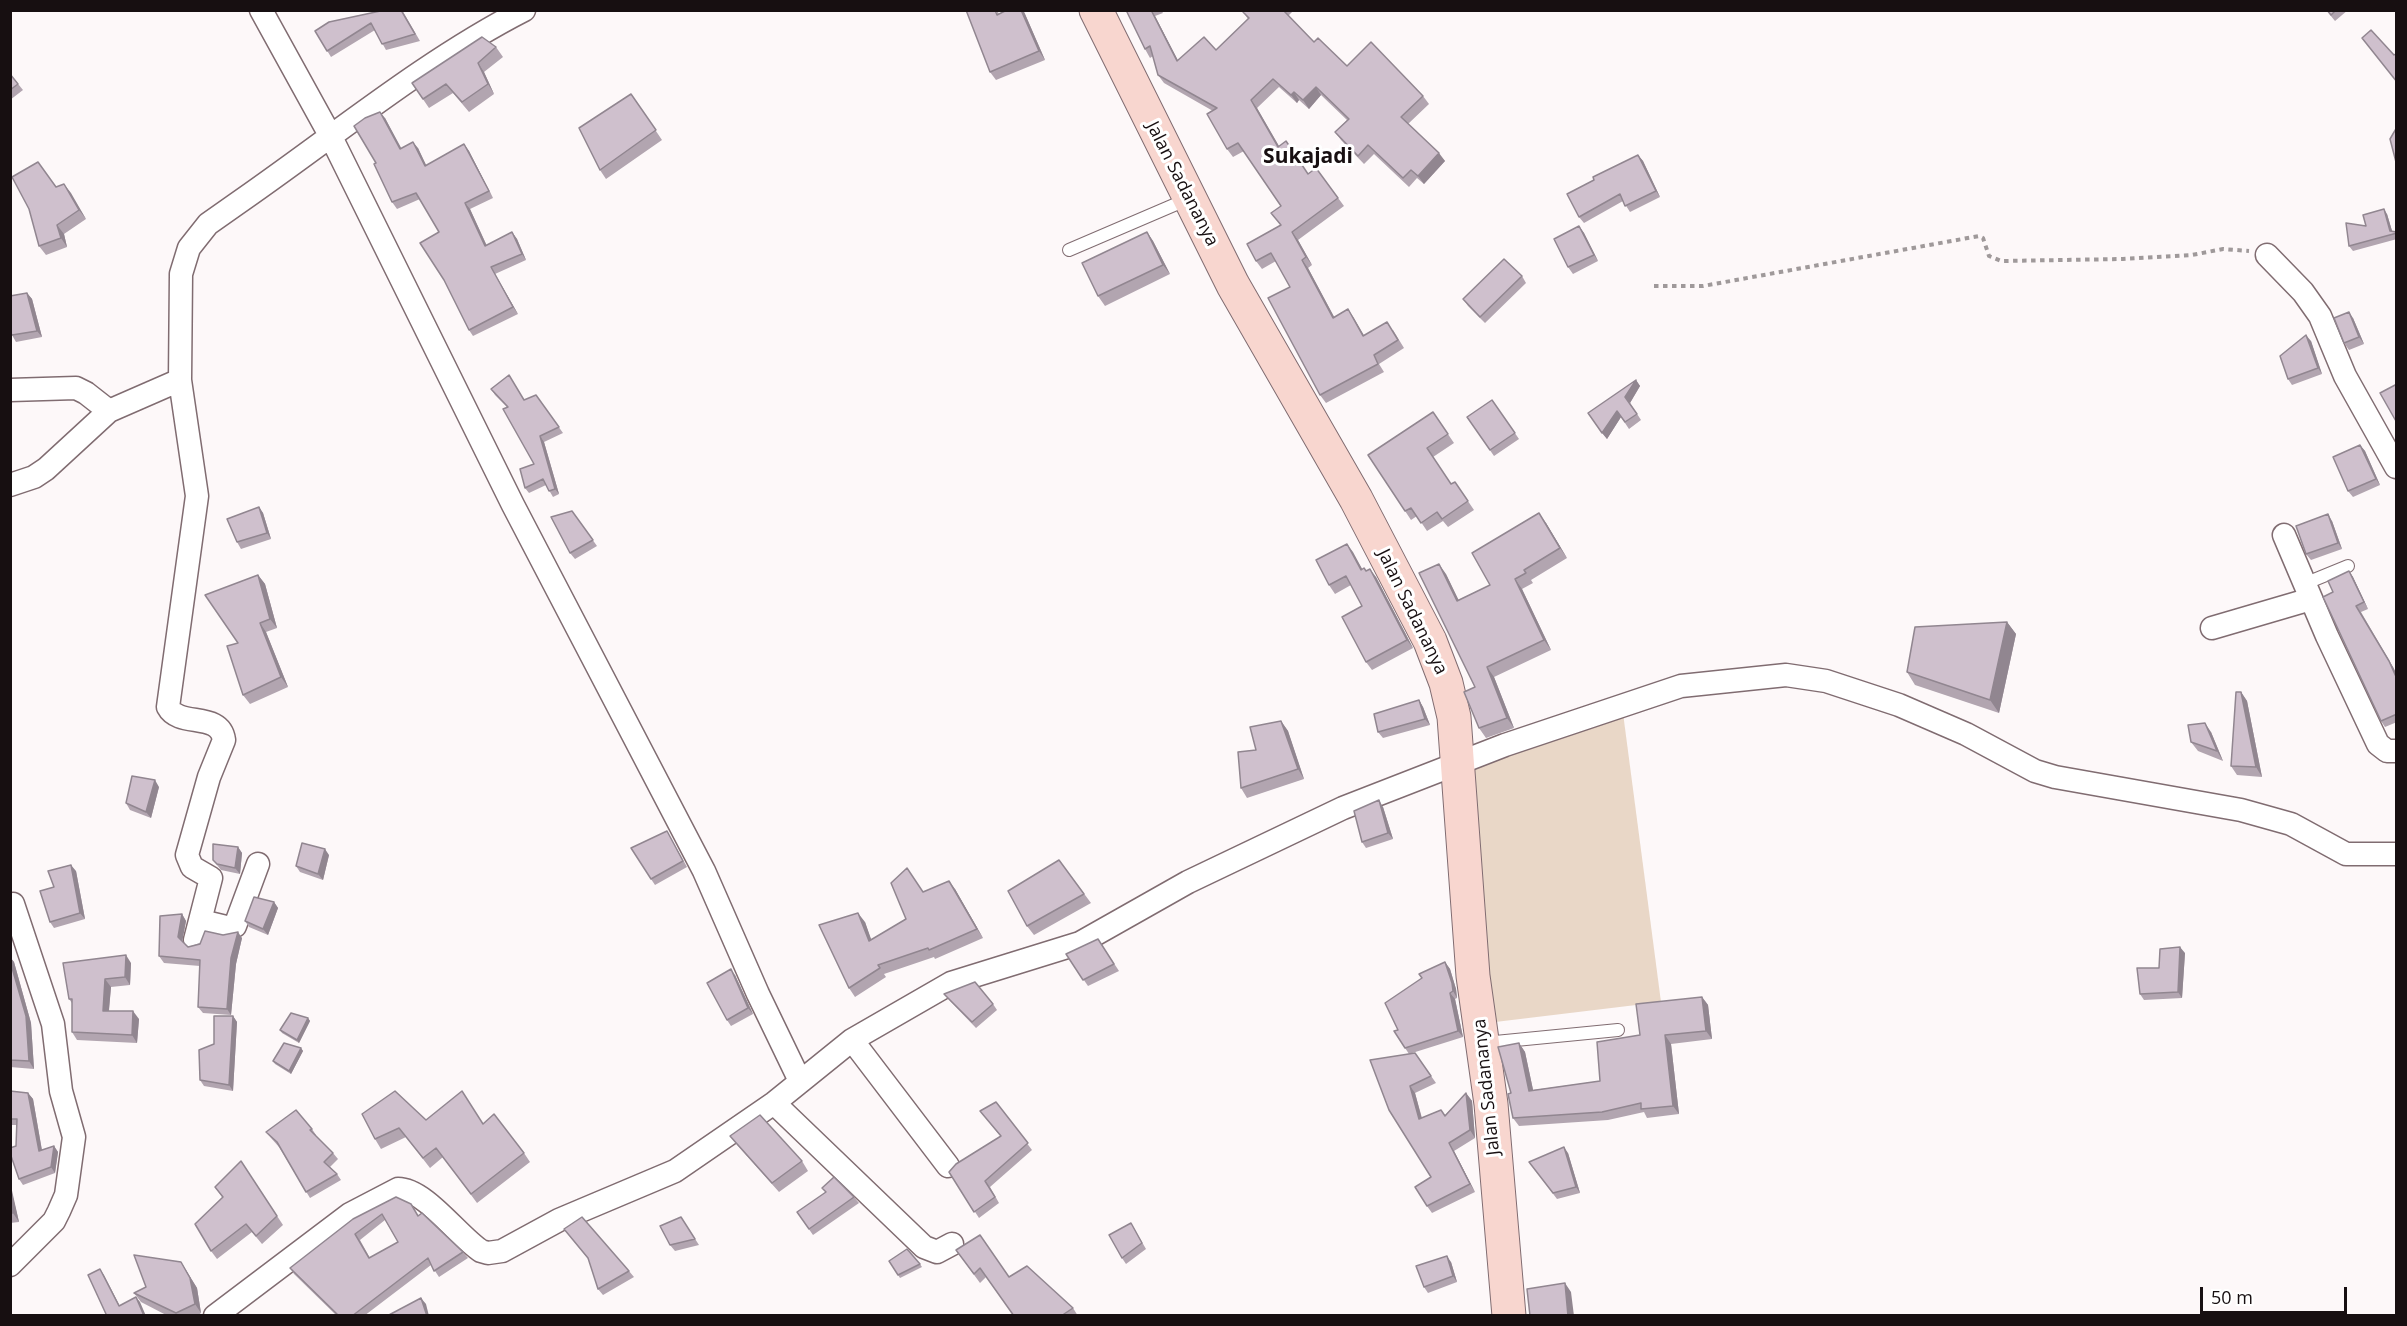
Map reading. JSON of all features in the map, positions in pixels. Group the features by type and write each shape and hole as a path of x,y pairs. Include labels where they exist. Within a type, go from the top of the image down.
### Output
{"street":[{"path":"261,10 331,137 513,505 704,871 758,994 800,1081"},
{"path":"258,864 235,926 198,931 211,878 192,867 187,855 209,777 224,740 221,731 213,724 175,715 168,707 197,496 180,380 181,274 189,248 208,224 493,18 524,10"},
{"name":"Jalan Sadananya","path":"1096,10 1188,199 1233,285 1356,499 1430,641 1446,683 1454,717 1473,976 1491,1104 1509,1316"},
{"path":"2267,255 2303,292 2320,316 2345,376 2397,466"},
{"path":"10,485 34,477 46,469 109,411 180,380"},
{"path":"10,390 76,388 87,393 109,411"},
{"path":"2284,535 2378,744 2386,751 2397,751"},
{"path":"2212,628 2308,591"},
{"path":"215,1316 343,1219 387,1193 405,1189 419,1196 472,1245 481,1251 495,1253 559,1220 675,1171 774,1103 852,1041 951,983 1080,943 1248,851 1343,808 1458,762 1681,686 1786,675 1836,684 1899,705 1966,734 2036,771 2055,777 2241,810 2291,824 2346,854 2397,854"},
{"path":"10,1265 54,1221 66,1195 74,1137 61,1091 53,1024 13,904"},
{"path":"852,1041 948,1166"},
{"path":"774,1103 924,1247 937,1252 952,1244"}],"lane":[{"path":"1069,250 1188,199"},
{"path":"2308,591 2348,566"},
{"path":"1483,1044 1618,1030"}],"path":[{"path":"1654,286 1703,286 1979,236 1983,238 1989,256 2001,261 2181,256 2223,249 2253,251 2267,255"}],"shaded area":[{"path":"1623,713 1661,1002 1487,1023 1471,762"}],"building":[{"path":"385,10 401,10 415,34 382,44 371,23 327,51 315,31 329,22"},
{"path":"966,10 995,10 997,15 1007,10 1021,10 1039,51 990,72"},
{"path":"1126,10 1151,10 1177,61 1204,37 1216,50 1249,18 1243,12 1245,10 1283,10 1314,42 1318,38 1347,66 1371,42 1423,96 1401,117 1439,153 1418,176 1411,170 1403,178 1368,145 1358,156 1335,132 1349,119 1316,87 1303,100 1294,92 1291,95 1273,79 1251,100 1278,147 1286,141 1308,174 1316,168 1338,198 1292,232 1306,257 1302,260 1333,318 1348,309 1363,336 1387,322 1398,340 1374,355 1378,364 1320,395 1268,298 1290,287 1271,253 1256,261 1247,244 1281,225 1271,213 1281,206 1238,143 1227,149 1207,114 1217,108 1158,75 1150,46 1145,49"},
{"path":"2371,30 2394,55 2397,53 2397,82 2362,38"},
{"path":"482,37 496,47 478,63 488,84 462,102 446,84 423,99 412,83"},
{"path":"10,74 18,84 10,90"},
{"path":"631,94 656,130 600,170 579,128"},
{"path":"380,112 400,149 413,142 425,166 464,144 489,191 465,203 485,246 512,232 522,254 491,267 513,307 469,330 444,280 420,243 439,232 416,193 392,202 374,164 376,163 354,126 365,118"},
{"path":"2397,127 2397,166 2390,139"},
{"path":"1638,155 1656,191 1625,206 1620,194 1579,217 1567,194 1594,180 1593,177"},
{"path":"38,162 56,187 64,184 79,210 57,225 61,238 39,246 29,209 12,177"},
{"path":"2384,209 2390,231 2397,233 2349,246 2346,223 2366,226 2363,215"},
{"path":"1579,226 1594,255 1568,267 1554,239"},
{"path":"1147,232 1163,265 1098,296 1082,263"},
{"path":"1504,259 1522,276 1480,317 1463,299"},
{"path":"27,293 37,331 12,335 10,296"},
{"path":"2349,312 2359,337 2344,343 2334,318"},
{"path":"2306,335 2318,368 2288,379 2280,356"},
{"path":"509,375 524,400 536,395 559,427 540,436 555,489 549,491 543,479 525,488 520,469 534,464 503,409 508,407 491,389"},
{"path":"1636,380 1625,397 1637,414 1625,422 1617,411 1602,433 1588,413"},
{"path":"2397,384 2397,423 2380,393"},
{"path":"1492,400 1515,433 1490,450 1467,417"},
{"path":"1433,412 1448,434 1427,448 1451,484 1455,482 1468,501 1442,519 1437,512 1421,523 1411,508 1405,511 1368,455"},
{"path":"2360,445 2376,479 2348,491 2333,457"},
{"path":"259,507 267,533 237,542 227,519"},
{"path":"572,511 593,540 570,553 551,517"},
{"path":"1539,513 1560,548 1524,570 1526,573 1515,579 1544,640 1487,667 1507,718 1479,728 1464,692 1475,687 1419,573 1439,564 1457,601 1490,585 1472,553"},
{"path":"2328,514 2338,543 2306,554 2296,526"},
{"path":"1347,544 1361,570 1370,569 1407,640 1366,662 1342,617 1362,606 1346,576 1329,585 1316,560"},
{"path":"2349,571 2364,602 2356,606 2389,661 2397,679 2397,714 2381,721 2323,597 2333,592 2328,581"},
{"path":"258,575 270,619 260,623 281,677 243,695 227,646 238,643 205,595"},
{"path":"2007,622 1990,700 1907,672 1915,627"},
{"path":"2236,692 2241,692 2256,767 2231,766"},
{"path":"1419,700 1425,719 1378,732 1374,714"},
{"path":"1281,721 1298,769 1241,788 1238,752 1256,750 1250,727"},
{"path":"2205,723 2217,751 2191,742 2188,725"},
{"path":"132,776 155,780 146,812 126,803"},
{"path":"1379,800 1388,833 1362,842 1354,811"},
{"path":"667,831 683,861 651,879 631,848"},
{"path":"302,843 325,849 318,874 296,866"},
{"path":"213,844 238,847 235,868 217,864 213,860"},
{"path":"1059,860 1084,894 1027,926 1008,891"},
{"path":"71,865 80,913 50,922 40,891 54,887 48,871"},
{"path":"907,868 923,892 949,881 977,929 929,950 928,948 878,965 880,968 849,988 819,925 858,913 869,941 906,919 891,883"},
{"path":"254,897 274,902 263,929 245,921"},
{"path":"182,914 178,937 188,947 200,944 205,931 223,935 238,932 231,958 227,1009 198,1007 200,960 159,956 160,916"},
{"path":"1098,939 1114,964 1083,980 1066,954"},
{"path":"2180,947 2178,992 2140,994 2137,968 2159,968 2160,949"},
{"path":"126,955 125,977 105,979 103,1011 133,1011 132,1035 72,1032 72,999 69,999 63,963"},
{"path":"10,961 26,1016 29,1061 10,1060"},
{"path":"1445,962 1452,983 1453,991 1450,993 1458,1031 1405,1048 1394,1031 1398,1030 1385,1003 1422,978 1419,974"},
{"path":"731,969 748,1008 727,1020 707,983"},
{"path":"975,982 993,1004 972,1022 944,994"},
{"path":"1702,997 1706,1031 1665,1035 1673,1106 1641,1109 1641,1103 1602,1112 1513,1118 1508,1094 1511,1093 1498,1047 1519,1043 1529,1091 1600,1081 1597,1042 1640,1035 1636,1004"},
{"path":"291,1013 308,1018 297,1040 280,1030"},
{"path":"214,1016 233,1016 229,1085 200,1080 199,1050 214,1044"},
{"path":"284,1043 301,1048 289,1071 273,1061"},
{"path":"1415,1053 1431,1076 1410,1086 1419,1119 1441,1110 1445,1116 1466,1093 1470,1130 1449,1143 1470,1184 1427,1206 1415,1187 1431,1177 1389,1110 1370,1060"},
{"path":"10,1091 28,1093 39,1151 54,1146 51,1167 19,1179 10,1153 10,1148 16,1146 17,1119 10,1119"},
{"path":"395,1091 426,1120 462,1091 483,1124 494,1114 524,1153 471,1194 436,1148 423,1158 399,1128 375,1139 362,1114"},
{"path":"996,1102 1028,1143 985,1181 995,1197 974,1212 949,1172 956,1164 1001,1136 980,1111"},
{"path":"296,1110 312,1129 310,1130 333,1153 324,1162 337,1174 306,1192 277,1142 266,1132"},
{"path":"760,1115 802,1161 772,1183 730,1136"},
{"path":"1564,1147 1576,1187 1553,1193 1529,1162"},
{"path":"241,1161 277,1216 256,1236 246,1224 211,1251 195,1224 223,1197 215,1187"},
{"path":"834,1177 854,1197 809,1229 797,1212 826,1192 822,1188"},
{"path":"396,1197 411,1204 418,1216 422,1213 463,1252 434,1271 428,1258 352,1316 339,1316 290,1268 353,1219","holes":["382,1214 398,1242 369,1258 355,1234"]},
{"path":"582,1217 629,1271 598,1289 588,1258 564,1229"},
{"path":"681,1217 695,1239 670,1245 660,1226"},
{"path":"1131,1223 1142,1243 1122,1258 1109,1235"},
{"path":"980,1235 1009,1277 1027,1266 1073,1308 1061,1316 1014,1316 980,1268 974,1274 956,1250"},
{"path":"907,1249 920,1264 898,1275 889,1261"},
{"path":"134,1255 181,1262 190,1278 195,1304 176,1313 134,1293 146,1287"},
{"path":"1447,1256 1453,1276 1424,1287 1416,1266"},
{"path":"100,1269 119,1306 136,1297 144,1316 103,1316 106,1314 88,1275"},
{"path":"1565,1283 1568,1316 1530,1316 1527,1289"},
{"path":"421,1298 427,1316 387,1316"}],"district":[{"name":"Sukajadi","path":"1308,157"}]}
